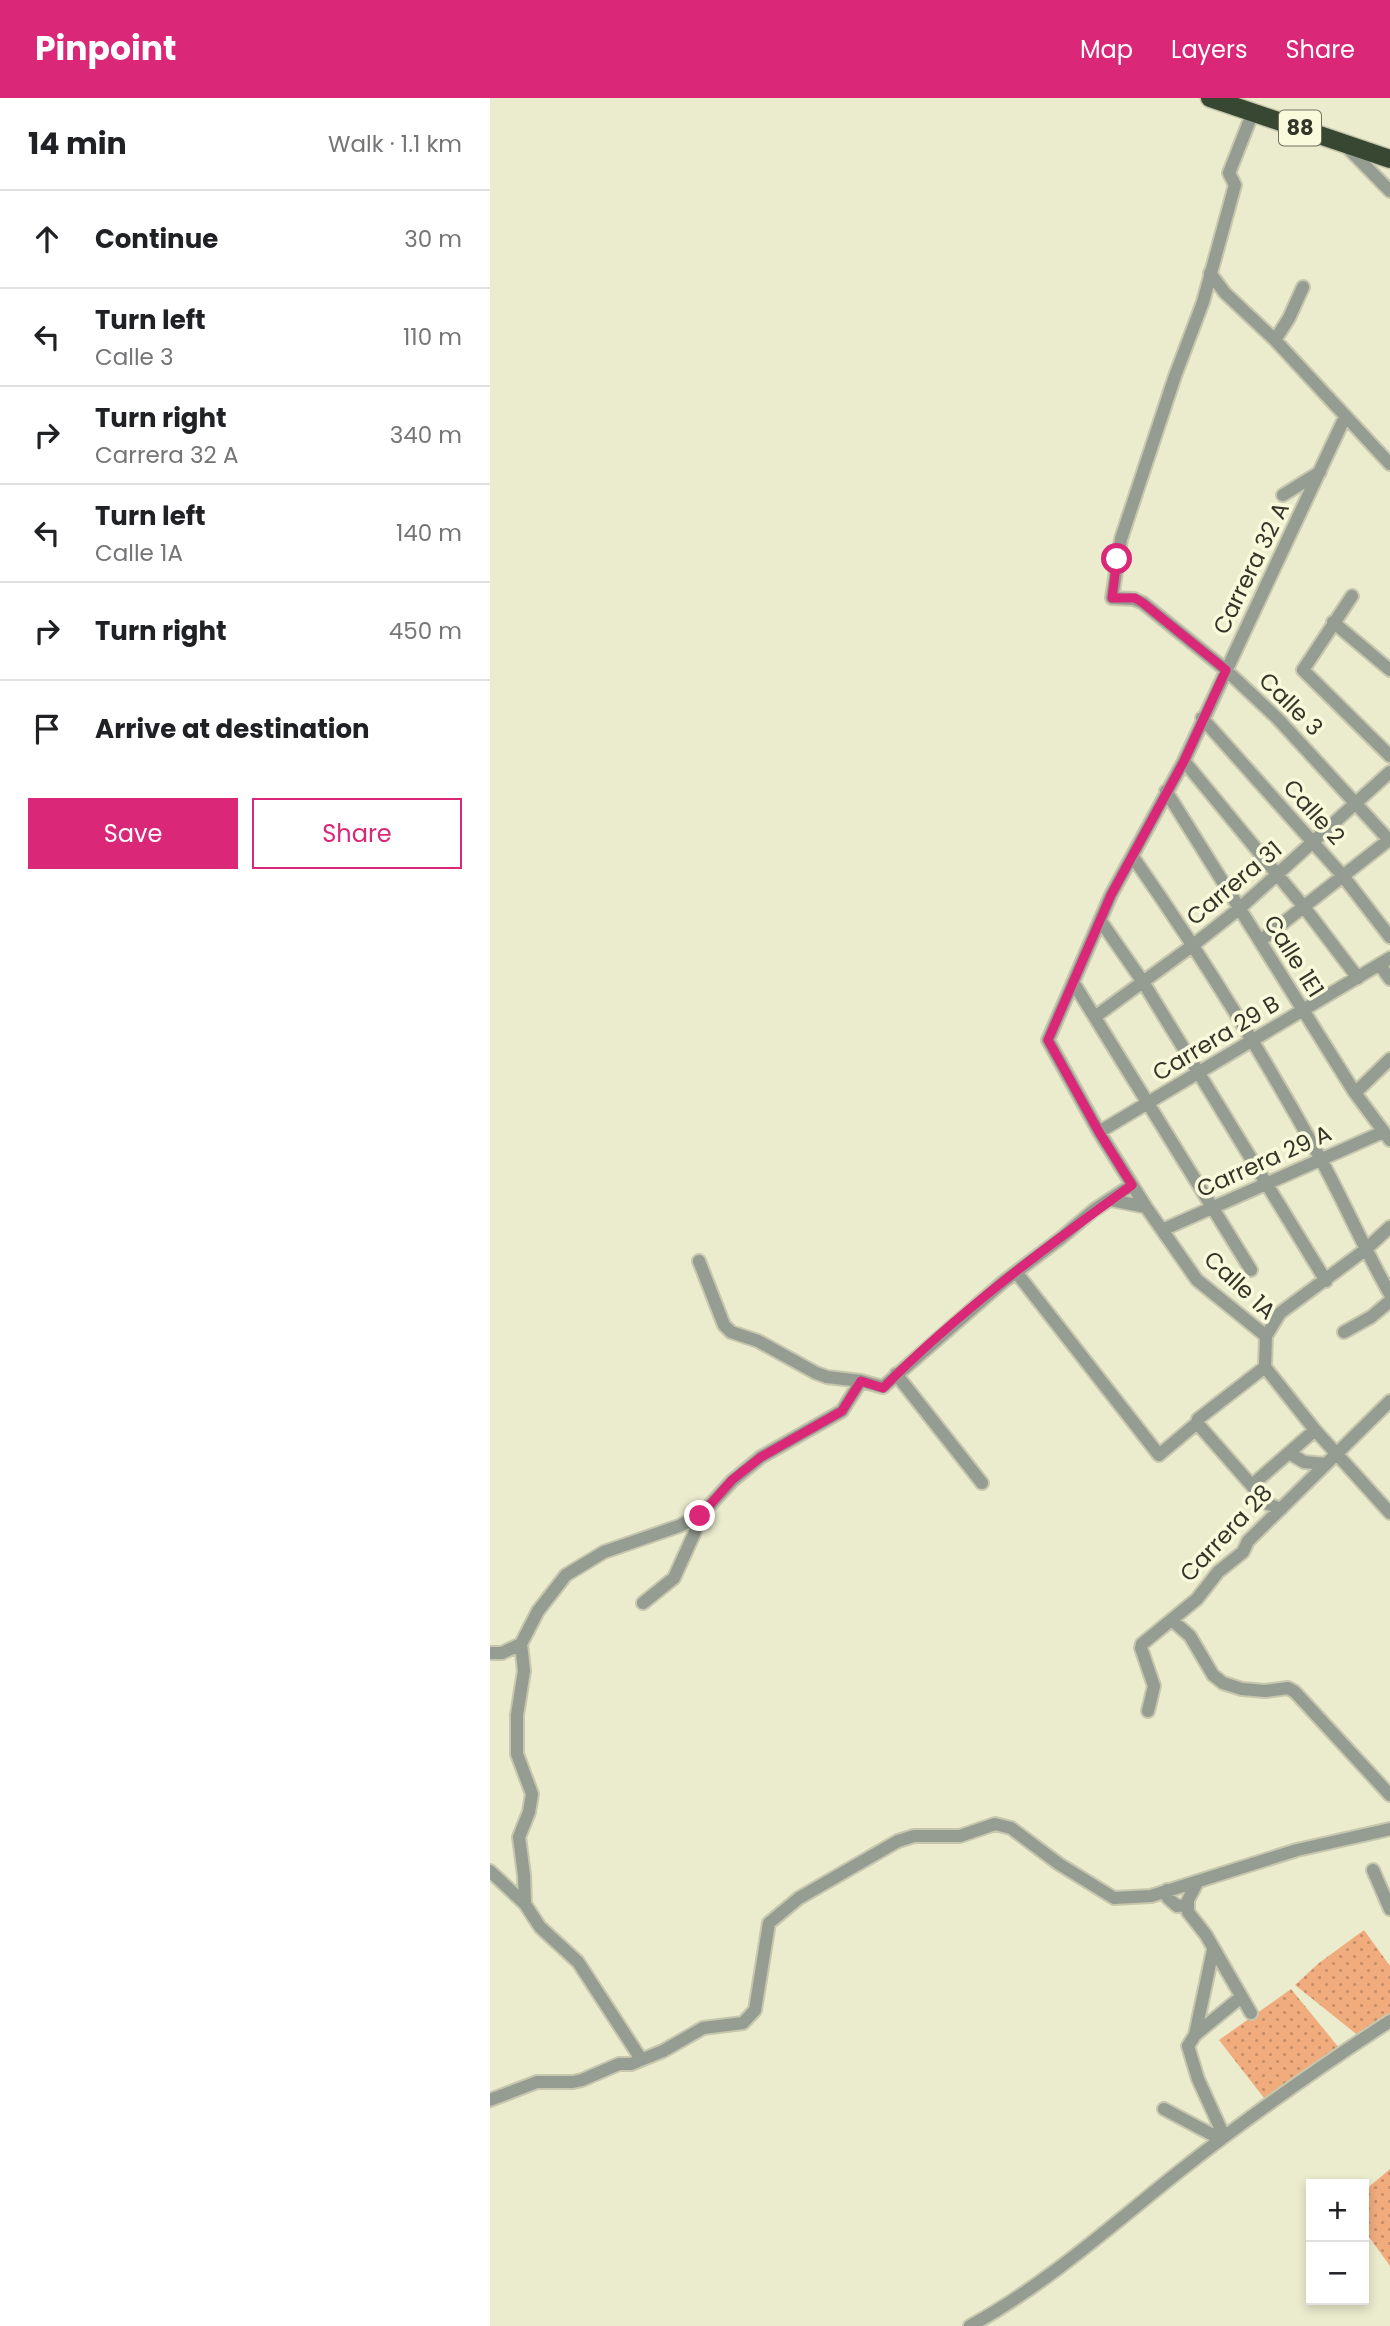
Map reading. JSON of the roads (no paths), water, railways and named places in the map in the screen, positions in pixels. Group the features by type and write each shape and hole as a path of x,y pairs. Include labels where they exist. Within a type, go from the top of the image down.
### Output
{"highway":[{"name":"88","path":"1210,98 1243,106 1390,159"}],"street":[{"path":"1203,302 1235,186 1229,173 1243,106"},
{"path":"1343,142 1390,191"},
{"path":"1210,273 1225,293 1275,340 1390,464"},
{"path":"1275,340 1289,318 1303,286"},
{"path":"1203,302 1225,293"},
{"name":"Calle 3","path":"1203,302 1175,376 1121,539 1112,598 1135,598 1143,603 1226,670 1278,719 1390,840"},
{"name":"Carrera 32 A","path":"1048,1040 1111,895 1184,761 1345,417"},
{"path":"1283,495 1320,472"},
{"path":"1352,596 1303,668 1304,672 1390,756"},
{"path":"1333,622 1390,670"},
{"name":"Calle 2","path":"1202,718 1343,876 1390,937"},
{"path":"1184,761 1304,907 1358,978"},
{"name":"Carrera 31","path":"1096,1016 1240,908 1390,772"},
{"name":"Calle 1E1","path":"1166,792 1355,1093 1386,1136"},
{"path":"1260,941 1390,840"},
{"path":"1133,857 1253,1041 1321,1158 1365,1250 1390,1294"},
{"path":"1100,920 1143,982 1326,1281"},
{"path":"1385,962 1390,979"},
{"name":"Carrera 29 B","path":"1099,1132 1385,962"},
{"path":"1073,982 1251,1270"},
{"name":"Calle 1A","path":"1048,1040 1099,1132 1146,1207 1197,1280 1266,1336 1265,1367"},
{"path":"1355,1093 1390,1059"},
{"name":"Carrera 29 A","path":"1162,1230 1321,1158 1386,1136"},
{"path":"699,1261 724,1325 731,1332 758,1341 827,1377 861,1381 883,1388 1016,1272 1094,1210 1132,1185"},
{"path":"1111,1200 1146,1207"},
{"path":"1266,1336 1280,1313 1326,1281 1390,1227"},
{"path":"1016,1272 1158,1455 1197,1423 1198,1419 1265,1367 1315,1430 1389,1508"},
{"path":"1344,1332 1371,1317 1390,1301"},
{"path":"896,1374 982,1483"},
{"path":"643,1603 674,1578 700,1516 732,1480 761,1457 842,1411 861,1381"},
{"name":"Carrera 28","path":"1148,1711 1153,1686 1141,1648 1147,1639 1197,1600 1211,1580 1243,1552 1248,1541 1390,1401"},
{"path":"1197,1423 1268,1504 1281,1510"},
{"path":"1252,1485 1315,1430"},
{"path":"1289,1453 1304,1462 1325,1464"},
{"path":"525,1904 519,1836 529,1812 532,1794 517,1754 517,1715 524,1671 521,1644 538,1611 566,1575 604,1552 700,1516"},
{"path":"1173,1621 1190,1636 1213,1675 1223,1683 1242,1689 1265,1691 1288,1688 1295,1692 1390,1795"},
{"path":"490,1653 502,1653 521,1644"},
{"path":"490,2100 537,2082 573,2082 619,2064 631,2064 681,2043 704,2028 743,2023 755,2010 769,1923 799,1898 898,1841 914,1836 960,1836 1002,1824 1114,1898 1140,1897 1167,1891 1297,1850 1390,1829"},
{"path":"1373,1870 1390,1909"},
{"path":"490,1871 525,1904 540,1927 578,1962 641,2059"},
{"path":"1198,1881 1186,1905 1188,1912 1206,1935 1251,2013"},
{"path":"1167,1891 1168,1898 1177,1906 1186,1905"},
{"path":"1195,2035 1213,1950"},
{"path":"1223,2134 1198,2080 1189,2051 1190,2042 1241,1997"},
{"path":"970,2326 1002,2309 1045,2278 1223,2134 1390,2021"},
{"path":"1164,2109 1211,2134 1223,2134"}]}
